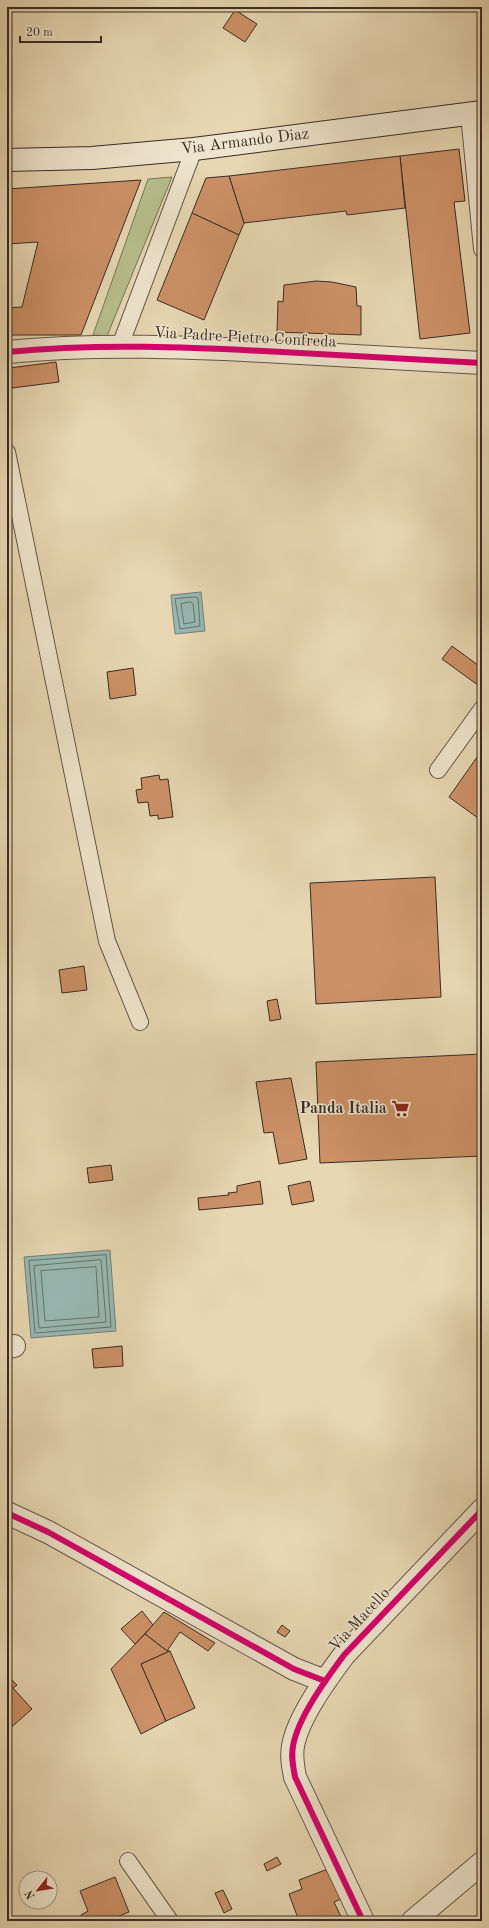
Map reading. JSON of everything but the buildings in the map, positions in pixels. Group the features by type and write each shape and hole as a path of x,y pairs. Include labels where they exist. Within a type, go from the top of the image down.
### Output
{"street":[{"name":"Via Armando Diaz","path":"7,160 92,158 194,149 475,113"},
{"name":"Via Padre Pietro Confreda","path":"7,352 50,348 120,346 195,347 482,362"},
{"name":"Via Macello","path":"364,1921 300,1788 293,1768 293,1746 298,1728 325,1681 344,1655 482,1510"},
{"path":"7,1513 48,1532 294,1669 325,1681"},
{"path":"413,1921 482,1863"}],"lane":[{"path":"475,113 482,249"},
{"path":"120,346 194,149"},
{"path":"7,452 107,941 140,1022"},
{"path":"438,770 482,709"},
{"path":"128,1861 170,1921"}],"green space":[{"path":"172,177 107,336 93,335 148,179"}],"water":[{"path":"201,592 205,631 175,634 171,595"},
{"path":"110,1250 116,1331 31,1338 24,1257"}],"cycle path":[{"path":"7,352 41,349 179,347 482,363"},
{"path":"363,1921 295,1777 292,1754 296,1735 314,1698 344,1655 482,1510"},
{"path":"7,1513 48,1532 294,1669 325,1681"}],"place":[{"name":"Panda Italia","path":"400,1109"}]}
